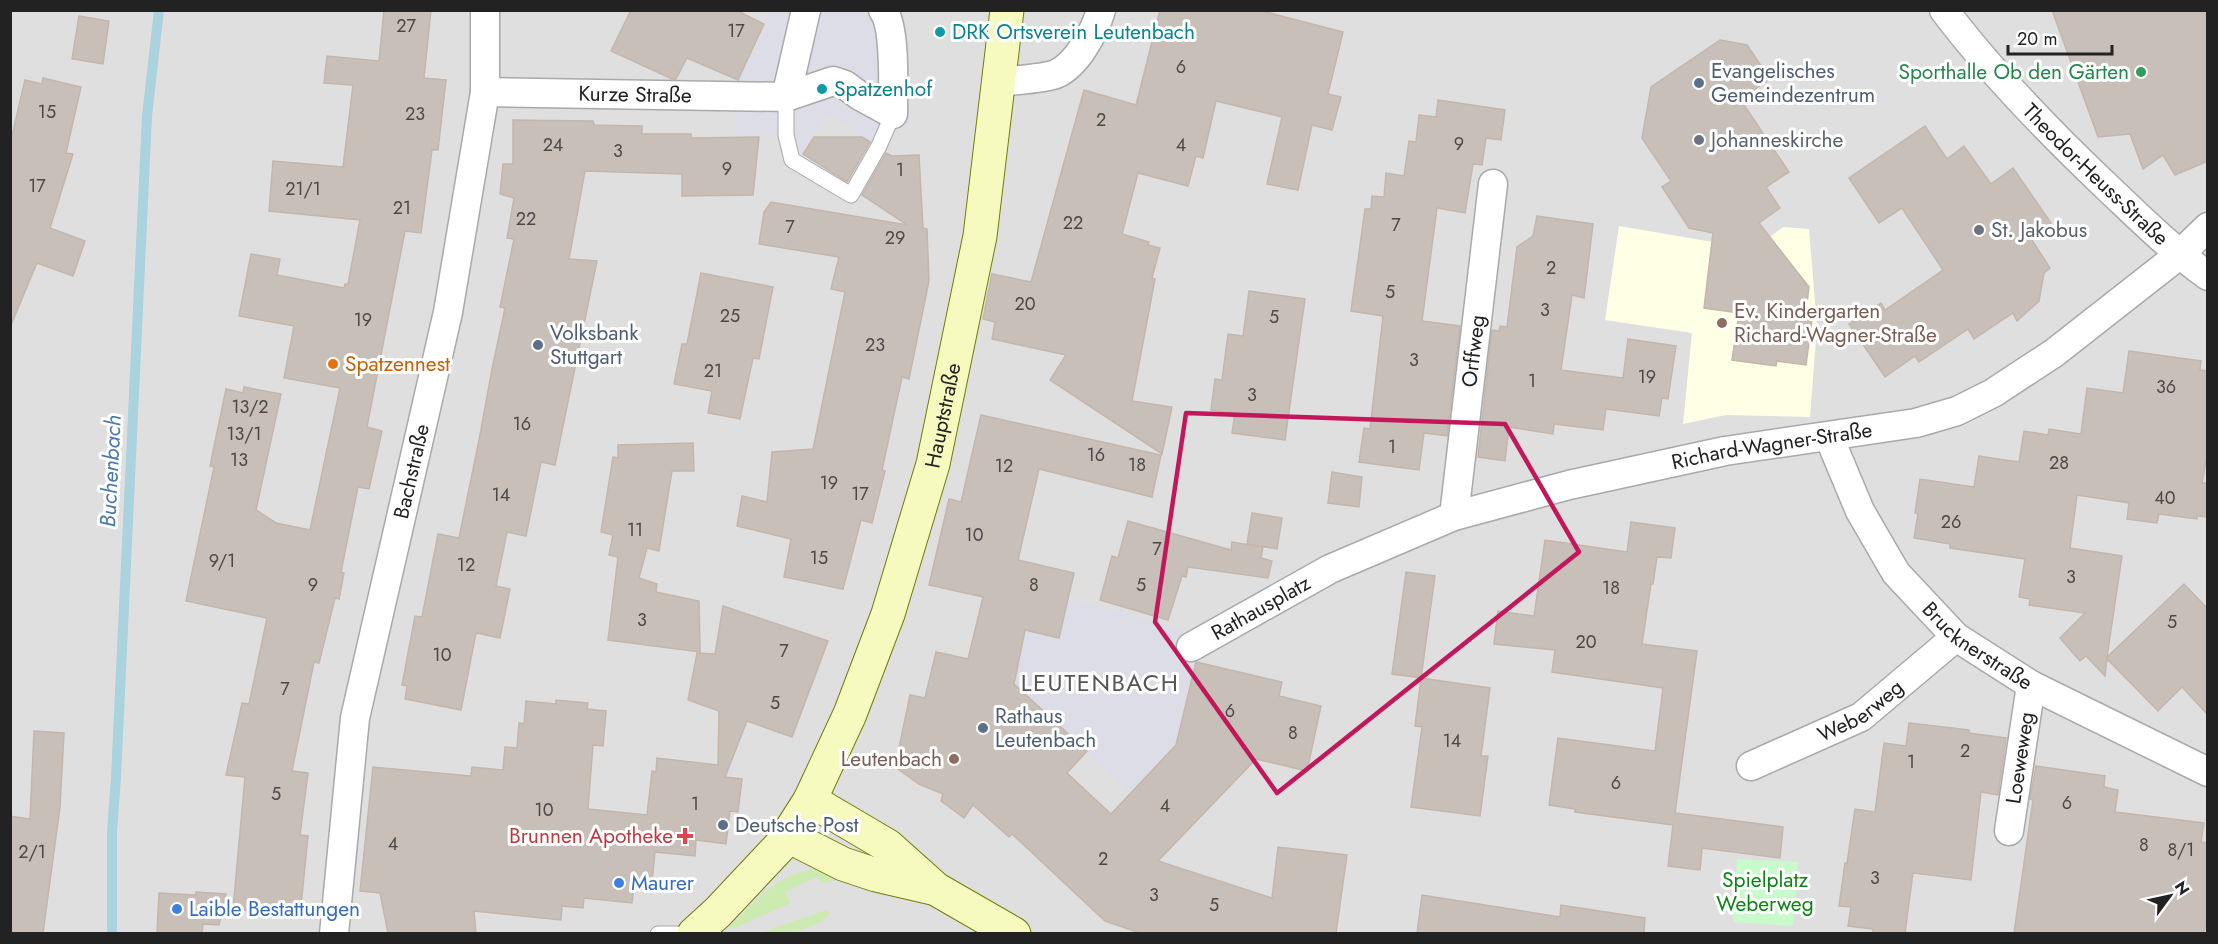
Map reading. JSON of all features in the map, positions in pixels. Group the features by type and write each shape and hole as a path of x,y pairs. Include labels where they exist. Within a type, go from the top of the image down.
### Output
{"street":[{"name":"Bachstraße","path":"334,933 355,718 448,312 485,92 485,10"},
{"path":"786,97 806,10"},
{"path":"883,10 887,16 891,42 893,114"},
{"name":"Hauptstraße","path":"694,933 758,871 788,836 810,800 850,714 888,614 933,464 980,236 1007,10"},
{"path":"1000,82 1056,74 1078,56 1098,21 1101,10"},
{"name":"Theodor-Heuss-Straße","path":"1944,10 1973,49 2086,167 2179,255 2208,276"},
{"path":"786,97 834,81 845,85 893,114"},
{"name":"Kurze Straße","path":"485,92 786,97"},
{"name":"Orffweg","path":"1454,516 1494,184"},
{"name":"Richard-Wagner-Straße","path":"1330,570 1454,516 1569,484 1725,451 1916,423 1957,411 1993,393 2054,353 2179,255 2208,227"},
{"name":"Brucknerstraße","path":"1829,437 1860,511 1896,573 1956,637 2031,685 2208,772"},
{"name":"Rathausplatz","path":"1191,647 1330,570"},
{"name":"Weberweg","path":"1751,766 1861,717 1956,637"},
{"name":"Loeweweg","path":"2009,831 2031,685"},
{"path":"810,800 888,846 936,889 1014,933"},
{"path":"788,836 843,864 876,875 936,889"}],"lane":[{"path":"786,97 786,135 792,160 851,195 879,146 893,114"},
{"path":"658,933 677,933"}],"highlighted area":[{"path":"1186,413 1505,424 1579,552 1277,793 1155,622"}],"shaded area":[{"path":"11,11 2207,11 2207,933 11,933"},
{"name":"Spatzenhof","path":"768,11 906,11 903,53 910,126 869,141 829,114 803,154 785,135 734,137 738,97 737,81"},
{"name":"Ev. Kindergarten Richard-Wagner-Straße","path":"1619,226 1754,249 1783,227 1809,229 1817,326 1810,417 1726,415 1683,424 1692,333 1605,320"},
{"path":"1068,598 1184,631 1197,661 1180,727 1170,752 1130,793 1030,699 1012,694 1025,630 1059,638"}],"green space":[{"name":"Spielplatz Weberweg","path":"1737,859 1798,862 1793,926 1733,922"},
{"path":"816,869 830,873 832,882 821,883 818,876 785,892 791,903 732,929 730,926 769,889 791,876"},
{"path":"826,910 829,911 829,915 815,925 787,932 760,933"}],"building":[{"path":"384,10 431,10 424,78 446,80 438,150 432,150 421,233 405,231 367,427 382,431 369,489 358,487 341,572 344,573 339,599 335,598 319,663 314,662 292,771 308,773 300,835 308,836 300,916 233,909 245,777 226,775 242,703 249,704 267,618 186,601 214,467 210,466 226,389 243,393 244,387 281,394 256,510 276,523 310,530 340,388 284,378 294,326 239,316 251,254 280,259 277,275 344,288 345,284 348,284 360,220 269,211 273,161 343,167 353,85 324,83 327,56 379,61"},
{"path":"631,10 736,10 764,24 738,80 687,58 676,79 672,79 611,51"},
{"path":"1160,10 1258,10 1343,32 1328,94 1341,97 1332,130 1312,125 1298,190 1267,184 1282,117 1216,101 1203,158 1196,156 1188,186 1138,173 1122,234 1149,242 1148,245 1160,248 1152,278 1155,279 1132,401 1172,407 1162,454 1050,380 1066,355 992,339 995,322 983,319 992,274 1031,282 1084,90 1136,105"},
{"name":"Sporthalle Ob den Gärten","path":"2052,10 2208,10 2208,161 2175,175 2163,155 2143,169 2130,134 2098,137"},
{"path":"79,16 109,21 103,64 72,59"},
{"name":"Johanneskirche","path":"1720,40 1747,45 1770,79 1740,99 1789,172 1766,187 1780,208 1759,223 1809,287 1805,319 1812,320 1806,365 1777,361 1776,366 1732,360 1739,313 1704,308 1713,233 1689,228 1662,187 1671,181 1642,138 1651,87"},
{"path":"43,78 81,87 66,153 73,154 50,228 85,241 73,276 37,263 11,325 10,144 25,80 42,84"},
{"path":"1438,100 1505,110 1501,140 1486,138 1482,165 1473,164 1465,213 1437,208 1422,321 1460,326 1447,436 1424,433 1419,470 1359,462 1364,428 1370,429 1383,316 1351,311 1365,209 1371,209 1372,196 1384,197 1386,173 1404,176 1409,141 1416,142 1419,115 1436,117"},
{"path":"513,120 593,121 594,125 642,126 642,134 691,134 691,138 759,137 753,195 682,196 682,174 585,171 569,259 597,261 555,465 541,462 526,536 507,532 496,586 510,589 500,638 476,633 461,710 405,699 407,686 402,685 415,616 422,617 438,534 459,538 505,308 500,307 514,239 507,238 514,198 500,194 503,164 513,164"},
{"name":"St. Jakobus","path":"1925,126 1947,159 1964,146 1991,184 2013,168 2051,223 2030,237 2050,268 2044,273 2039,301 2017,321 2013,313 1974,339 1968,329 1919,362 1915,356 1885,377 1849,324 1881,303 1885,310 1943,270 1902,208 1879,223 1849,178"},
{"path":"814,137 862,137 870,142 847,182 803,154"},
{"path":"886,153 892,156 919,155 923,228 927,229 929,281 909,379 902,377 882,470 885,471 872,523 861,520 843,589 784,577 791,539 737,526 742,496 767,502 772,452 813,449 845,292 831,289 839,257 759,244 764,212 771,202 907,225 862,195"},
{"path":"1537,216 1593,224 1584,298 1572,295 1561,370 1623,378 1628,339 1676,346 1668,399 1662,398 1659,416 1606,409 1603,430 1554,424 1553,434 1509,427 1505,461 1478,457 1492,330 1499,331 1500,326 1507,327 1517,247 1533,236"},
{"path":"701,273 773,287 759,359 753,358 740,419 708,413 712,391 674,384 682,344 687,344"},
{"path":"1249,291 1305,299 1285,440 1232,433 1235,413 1211,410 1215,379 1222,380 1228,334 1243,336"},
{"path":"2129,351 2201,361 2200,370 2208,371 2208,450 2202,483 2208,483 2208,517 2197,516 2197,519 2159,514 2157,523 2127,519 2129,503 2077,495 2070,548 2122,556 2107,657 2184,584 2208,609 2208,715 2182,687 2158,711 2107,659 2105,676 2086,656 2080,661 2060,638 2085,613 2029,605 2030,599 2019,597 2025,559 1950,548 1950,544 1914,538 1920,479 1974,487 1979,456 2019,462 2024,431 2048,435 2049,429 2081,434 2087,388 2123,393"},
{"path":"981,415 1161,455 1152,497 1039,469 1018,560 1074,573 1059,638 1025,630 1014,684 1087,751 1067,773 1111,814 1176,745 1196,662 1282,682 1279,696 1321,706 1307,771 1256,759 1158,861 1272,898 1278,847 1347,855 1336,933 1140,933 1105,921 1012,834 1009,837 973,805 964,818 941,801 943,794 919,784 895,767 910,695 925,698 936,652 968,659 983,597 929,585 949,499 961,502"},
{"path":"693,443 694,471 672,471 659,551 647,548 639,578 657,584 656,592 699,601 700,652 608,640 618,557 609,555 613,535 601,532 613,457 618,458 618,445"},
{"path":"1332,472 1362,477 1359,507 1328,503"},
{"path":"1252,513 1282,518 1277,549 1247,544"},
{"path":"1128,521 1231,550 1232,542 1263,547 1261,558 1272,561 1268,578 1188,567 1186,577 1182,576 1168,620 1100,600 1112,556 1118,558"},
{"path":"1631,522 1675,528 1671,558 1657,557 1642,644 1697,651 1675,813 1783,827 1780,858 1702,848 1700,870 1668,866 1673,825 1575,812 1575,809 1549,805 1558,738 1655,751 1663,688 1552,672 1555,650 1494,644 1498,611 1534,616 1545,540 1627,552"},
{"path":"1406,572 1435,576 1421,678 1392,674"},
{"path":"723,606 828,641 792,737 747,721 725,777 742,779 738,812 730,811 726,844 696,840 695,856 655,852 652,882 635,880 632,903 584,898 583,908 562,906 561,920 474,911 476,933 388,933 380,893 360,891 373,767 471,776 472,767 503,770 505,747 517,748 519,723 524,724 526,701 556,704 556,700 588,703 587,709 606,711 603,746 593,745 588,809 647,815 652,771 656,772 657,758 718,765 719,711 688,700 697,653 715,654"},
{"path":"1421,678 1490,688 1481,756 1488,756 1480,816 1411,807 1422,727 1415,726"},
{"path":"1909,723 1969,730 1969,733 2006,738 1998,795 1981,792 1971,880 1913,873 1905,933 1873,933 1873,929 1848,926 1851,907 1839,906 1845,863 1847,863 1855,809 1875,812 1884,743 1906,746"},
{"path":"34,731 64,733 60,807 43,933 10,933 10,816 30,819"},
{"path":"2036,766 2105,776 2104,787 2118,790 2115,812 2204,823 2201,842 2208,843 2208,911 2204,933 2014,933"},
{"name":"Laible Bestattungen","path":"196,892 226,894 219,925 203,924 202,933 157,933 159,893 196,895"},
{"path":"1422,895 1560,917 1561,905 1645,918 1644,933 1417,933"}],"waterway":[{"name":"Buchenbach","path":"112,934 112,832 147,116 159,10"}],"place":[{"name":"DRK Ortsverein Leutenbach","path":"940,32"},
{"name":"Sporthalle Ob den Gärten","path":"2141,72"},
{"name":"Evangelisches Gemeindezentrum","path":"1699,83"},
{"name":"Spatzenhof","path":"822,89"},
{"name":"Johanneskirche","path":"1699,140"},
{"name":"St. Jakobus","path":"1979,230"},
{"name":"Ev. Kindergarten Richard-Wagner-Straße","path":"1722,323"},
{"name":"Volksbank Stuttgart","path":"538,345"},
{"name":"Spatzennest","path":"333,364"},
{"name":"Rathaus Leutenbach","path":"983,728"},
{"name":"Leutenbach","path":"954,759"},
{"name":"Deutsche Post","path":"723,825"},
{"name":"Brunnen Apotheke","path":"685,836"},
{"name":"Maurer","path":"619,883"},
{"name":"Laible Bestattungen","path":"177,909"}],"district":[{"name":"LEUTENBACH","path":"1100,683"}]}
